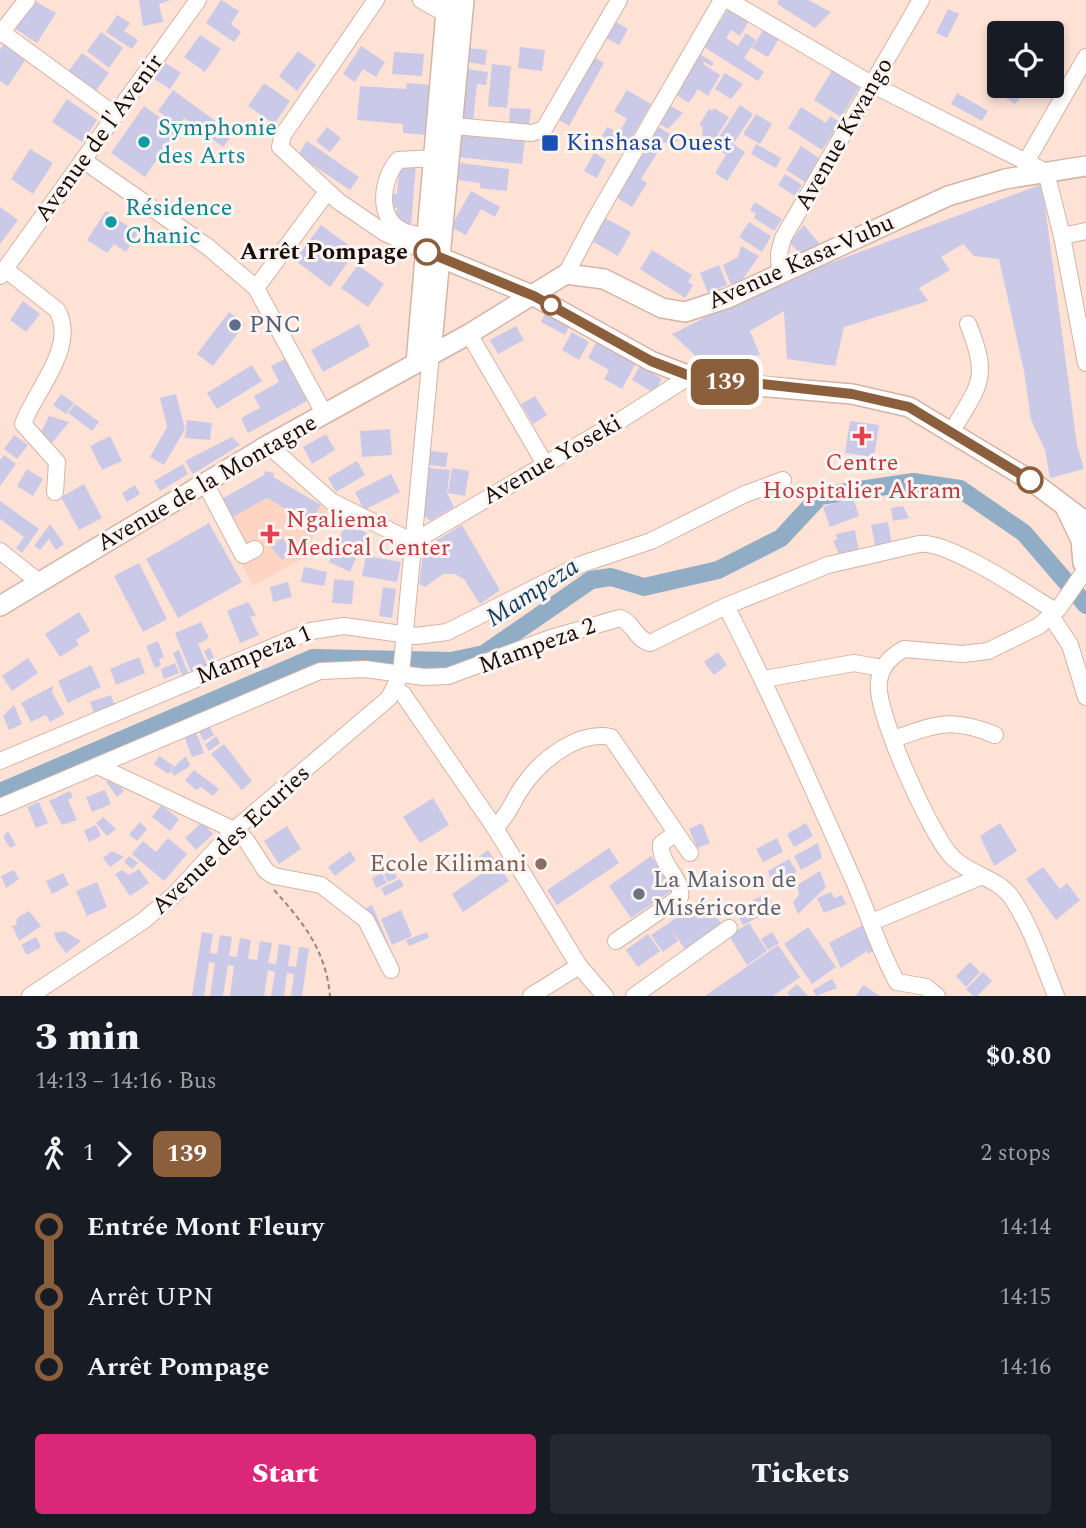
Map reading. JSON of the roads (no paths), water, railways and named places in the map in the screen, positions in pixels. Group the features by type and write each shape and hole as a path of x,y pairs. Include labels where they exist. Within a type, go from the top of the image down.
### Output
{"main road":[{"path":"432,249 453,125 455,7"},
{"path":"424,358 435,158 455,7"},
{"name":"Avenue Kasa-Vubu","path":"566,274 604,279 674,313 685,312 728,298 948,196 1046,172 1086,166"},
{"path":"432,249 534,296 651,361 690,376 888,400 927,416 1086,522"},
{"path":"424,358 534,296 566,274"},
{"name":"Avenue de la Montagne","path":"0,606 268,445 424,358"},
{"path":"1064,505 1082,540 1083,567"}],"street":[{"path":"27,0 1,33 116,116"},
{"name":"Avenue de l'Avenir","path":"2,273 198,0"},
{"path":"376,0 281,141 283,153 327,192 385,233 432,249"},
{"path":"421,0 455,7"},
{"path":"453,125 532,133 544,129 557,111 619,0"},
{"path":"566,274 617,179 722,0"},
{"path":"727,0 873,85 1046,172 1081,304 1086,363"},
{"name":"Avenue Kwango","path":"780,272 779,253 783,238 921,0"},
{"path":"1026,162 1086,57"},
{"path":"432,249 388,220 383,199 387,180 398,160 435,158"},
{"path":"83,160 208,247 256,288 325,415"},
{"path":"256,288 327,192"},
{"path":"1062,236 1086,231"},
{"path":"2,273 57,310 60,317 63,331 60,351 23,424 57,462 55,492"},
{"path":"952,431 978,389 982,372 978,349 968,324"},
{"path":"469,334 545,464"},
{"path":"424,358 426,407 399,676 403,694 495,828 579,966 605,996"},
{"name":"Avenue Yoseki","path":"413,542 690,376"},
{"path":"268,445 331,501 413,542"},
{"name":"Mampeza 1","path":"0,761 311,631 344,625 404,636 430,636 447,632 582,564 651,541 743,495 783,480"},
{"path":"205,483 243,555 256,549"},
{"name":"Mampeza 2","path":"0,807 100,767 320,671 365,669 399,676 448,676 548,639 624,618 641,640 650,643 726,606 839,561 926,543 934,544 1006,579 1056,610"},
{"path":"3,558 39,582"},
{"path":"1056,996 1012,897 996,883 980,877 949,853 930,824 878,696 882,668 904,649 963,654 988,652 1026,634 1056,610 1083,567"},
{"path":"726,606 764,679 897,982 926,987 937,996"},
{"path":"1056,610 1086,697"},
{"path":"764,679 854,663 882,668"},
{"name":"Avenue des Ecuries","path":"30,996 44,990 143,921 174,895 234,830 389,698 399,676"},
{"path":"894,739 944,724 968,724 995,735"},
{"path":"495,828 511,813 521,789 535,771 569,746 596,734 611,737 690,853"},
{"path":"100,767 234,830 246,840 266,871 274,876 321,885 366,920 391,970"},
{"path":"616,941 680,897 681,888 660,852 662,844 676,832"},
{"path":"872,922 980,877"},
{"path":"634,996 729,928"},
{"path":"531,996 579,966"}],"waterway":[{"name":"Mampeza","path":"0,792 313,658 451,661 484,654 591,580 611,577 644,587 718,570 781,538 820,496 913,482 960,489 1024,533 1086,605"}],"place":[{"name":"Symphonie des Arts","path":"144,142"},
{"name":"Kinshasa Ouest","path":"550,143"},
{"name":"Résidence Chanic","path":"111,222"},
{"name":"Arrêt Pompage","path":"427,252"},
{"name":"PNC","path":"235,325"},
{"name":"Centre Hospitalier Akram","path":"862,436"},
{"name":"Ngaliema Medical Center","path":"270,534"},
{"name":"Ecole Kilimani","path":"541,864"},
{"name":"La Maison de Miséricorde","path":"639,894"}]}
